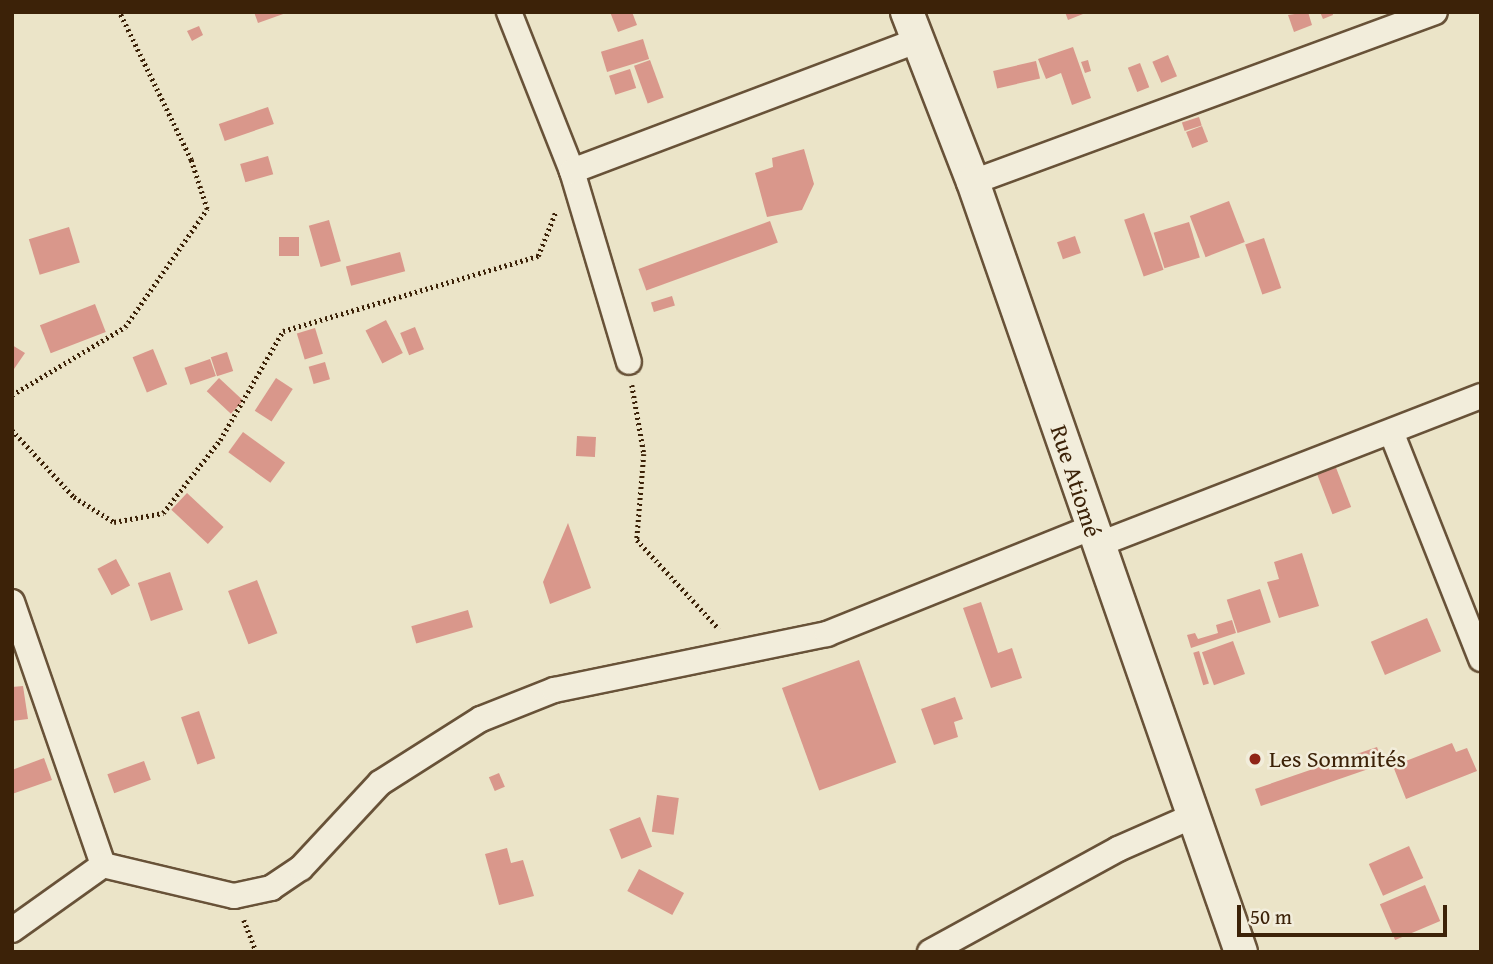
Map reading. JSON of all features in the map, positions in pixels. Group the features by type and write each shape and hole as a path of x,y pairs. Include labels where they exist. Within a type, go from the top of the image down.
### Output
{"street":[{"path":"509,12 572,171 629,362"},
{"path":"973,182 1436,12"},
{"path":"572,171 912,26"},
{"name":"Rue Atiomé","path":"912,26 973,182 1241,952"},
{"path":"12,930 103,865 234,896 271,888 301,868 380,783 481,719 554,690 737,652 896,611 1095,536 1392,434 1481,396"},
{"path":"1392,434 1481,659"},
{"path":"12,602 103,865"},
{"path":"930,952 1118,849 1193,817"}],"path":[{"path":"12,395 125,327 207,209 191,160 119,12"},
{"path":"12,430 74,498 114,522 163,513 220,440 284,331 538,256 572,171"},
{"path":"629,362 643,454 637,540 737,652"},
{"path":"234,896 256,952"}],"building":[{"path":"254,12 286,12 286,13 258,23"},
{"path":"610,12 632,12 637,25 618,32"},
{"path":"1065,12 1088,12 1068,20"},
{"path":"1308,12 1312,25 1294,32 1288,15"},
{"path":"1320,12 1332,12 1333,15 1323,19"},
{"path":"199,26 203,35 192,41 187,31"},
{"path":"643,39 649,59 607,72 601,52"},
{"path":"1073,47 1091,98 1072,105 1061,73 1046,79 1038,59"},
{"path":"1168,55 1177,76 1161,83 1152,62"},
{"path":"650,60 664,98 648,103 634,66"},
{"path":"1088,60 1091,71 1085,73 1081,62"},
{"path":"1036,61 1040,79 997,88 993,71"},
{"path":"1140,63 1149,87 1137,92 1128,68"},
{"path":"630,69 636,88 615,95 609,76"},
{"path":"268,107 274,124 225,141 219,124"},
{"path":"1199,117 1202,126 1185,131 1182,123"},
{"path":"1202,126 1208,142 1192,148 1186,132"},
{"path":"804,149 814,184 802,210 767,217 755,173 773,167 772,158"},
{"path":"268,156 273,174 245,182 240,164"},
{"path":"1229,201 1245,242 1206,257 1190,216"},
{"path":"1144,213 1164,270 1144,277 1124,220"},
{"path":"329,220 341,261 321,267 309,226"},
{"path":"770,221 778,243 646,290 638,269"},
{"path":"1189,222 1200,257 1164,268 1154,233"},
{"path":"69,227 80,262 40,275 29,239"},
{"path":"1075,236 1081,253 1063,259 1057,242"},
{"path":"279,237 299,237 299,256 279,256"},
{"path":"1264,238 1281,288 1262,295 1245,245"},
{"path":"400,252 405,271 351,286 346,266"},
{"path":"672,296 675,306 654,312 651,302"},
{"path":"95,304 106,332 51,353 40,325"},
{"path":"386,320 403,353 382,363 366,330"},
{"path":"415,327 424,349 409,355 400,333"},
{"path":"315,328 323,354 305,359 297,334"},
{"path":"12,345 25,353 14,369 12,368"},
{"path":"153,349 167,384 147,392 133,357"},
{"path":"227,352 233,371 217,376 211,357"},
{"path":"210,359 216,376 190,385 184,368"},
{"path":"325,362 330,379 314,384 309,367"},
{"path":"219,378 243,401 231,414 207,391"},
{"path":"276,378 293,389 272,422 255,411"},
{"path":"243,432 285,463 270,483 228,452"},
{"path":"577,436 596,437 595,457 576,456"},
{"path":"1335,465 1351,507 1332,514 1316,472"},
{"path":"187,493 224,527 208,544 171,510"},
{"path":"568,523 591,588 550,604 543,582"},
{"path":"1302,553 1319,606 1279,618 1267,582 1279,579 1274,562"},
{"path":"116,559 130,585 112,595 97,569"},
{"path":"170,572 183,610 151,621 138,583"},
{"path":"257,580 277,633 248,644 228,591"},
{"path":"1260,589 1271,622 1238,633 1227,600"},
{"path":"981,602 998,653 1012,648 1022,678 991,688 963,608"},
{"path":"468,610 473,627 416,644 411,626"},
{"path":"1427,618 1441,651 1385,675 1371,642"},
{"path":"1232,620 1236,633 1191,648 1187,635 1195,633 1198,639 1218,633 1216,625"},
{"path":"1233,641 1245,674 1214,685 1202,652"},
{"path":"1199,651 1209,684 1203,685 1193,653"},
{"path":"859,660 896,762 819,790 782,688"},
{"path":"23,686 28,719 12,721 12,687"},
{"path":"955,697 963,719 954,722 958,737 934,745 921,709"},
{"path":"199,711 215,758 197,764 181,717"},
{"path":"1452,743 1456,752 1467,748 1477,771 1406,799 1393,766"},
{"path":"1377,747 1383,764 1261,806 1255,789"},
{"path":"44,758 52,780 12,794 12,770"},
{"path":"144,761 151,780 114,793 107,774"},
{"path":"499,773 505,787 495,791 489,777"},
{"path":"657,795 679,798 674,835 652,832"},
{"path":"640,817 652,847 621,859 609,829"},
{"path":"1409,846 1423,878 1383,896 1369,864"},
{"path":"507,848 511,863 523,860 534,896 499,905 485,854"},
{"path":"639,869 684,893 672,915 627,891"},
{"path":"1425,885 1440,921 1395,940 1380,904"}],"place":[{"name":"Les Sommités","path":"1255,759"}]}
